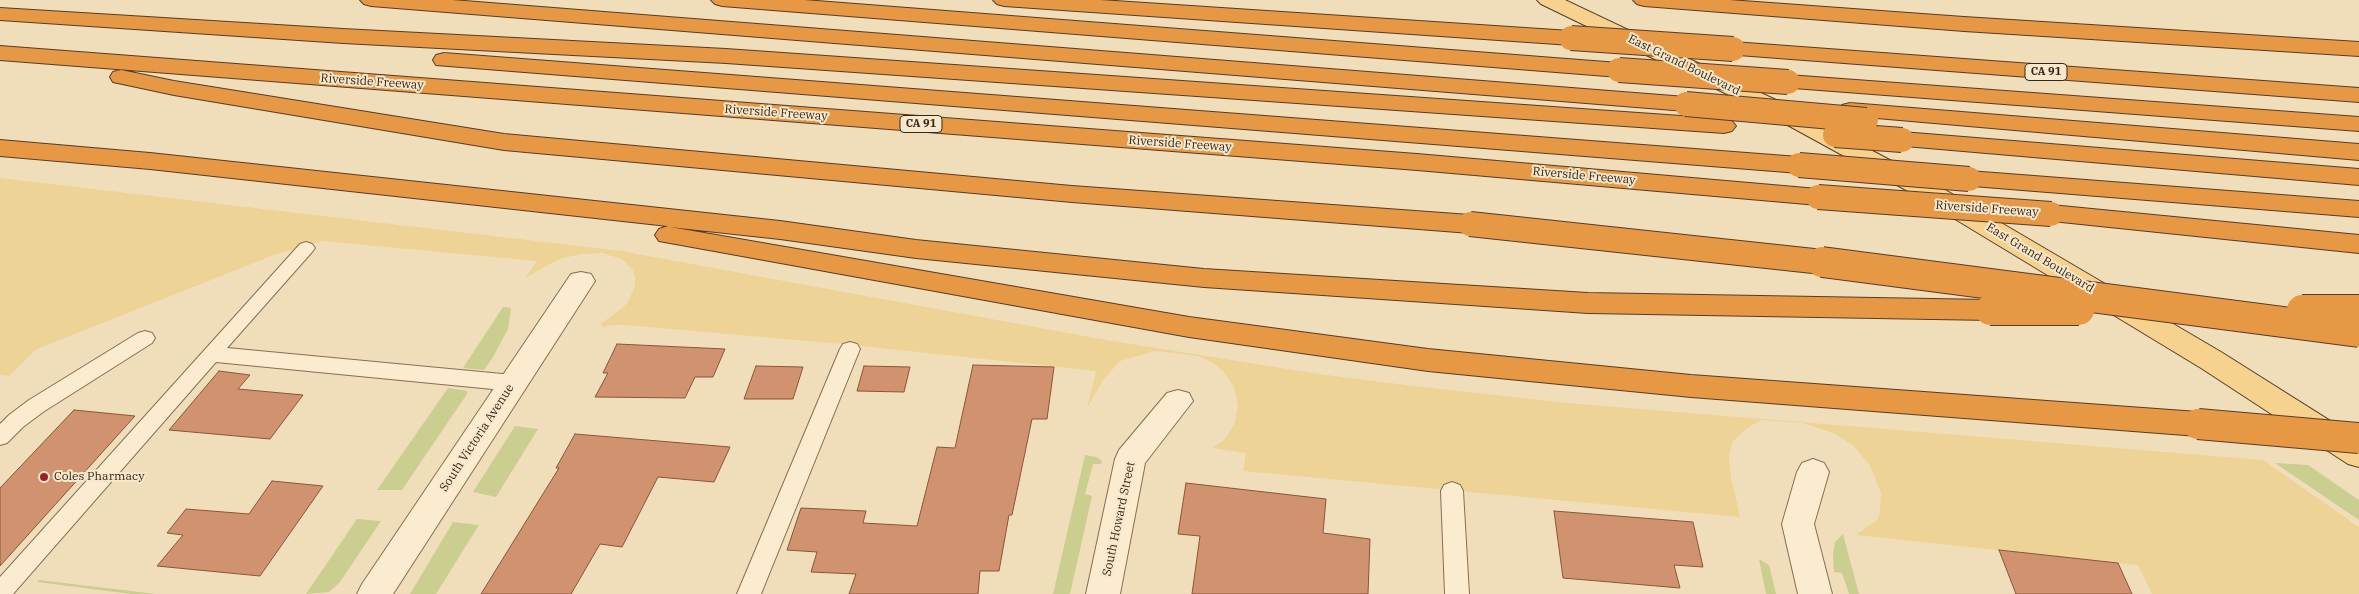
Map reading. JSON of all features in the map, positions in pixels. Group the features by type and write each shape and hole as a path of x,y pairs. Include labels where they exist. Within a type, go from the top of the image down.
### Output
{"highway":[{"path":"371,0 1205,66 1680,100 2359,161"},
{"path":"722,0 1619,70 2359,124"},
{"name":"CA 91","path":"1004,0 1733,49 2359,95"},
{"path":"1644,0 1964,24 2359,49"},
{"path":"0,14 343,36 736,57 1724,126 2359,177"},
{"path":"88,20 92,25 101,29 124,34 2359,209"},
{"name":"Riverside Freeway","path":"0,53 1417,162 1818,197 2051,214 2359,244"},
{"path":"24,55 174,88 504,142 1072,194 1470,224 1769,255 2359,332"},
{"path":"1858,115 2359,152"},
{"path":"1986,147 2029,164 2058,171 2359,194"},
{"path":"0,148 150,161 780,230 916,249 1204,278 1588,303 1990,310 2359,310"},
{"path":"393,188 1189,327 1428,360 1691,386 2359,438"}],"main road":[{"name":"East Grand Boulevard","path":"1548,0 1770,106 1926,190 2211,360 2359,455"}],"street":[{"name":"South Victoria Avenue","path":"374,594 581,282"},
{"name":"South Howard Street","path":"1103,594 1130,459 1178,401"},
{"path":"1812,472 1798,524 1815,594"}],"lane":[{"path":"0,594 306,248"},
{"path":"0,437 16,421 36,406 145,338"},
{"path":"748,594 850,349"},
{"path":"212,354 513,383"},
{"path":"1452,491 1457,594"}],"green space":[{"path":"503,307 511,308 508,329 493,357 484,370 463,368"},
{"path":"448,388 467,391 467,394 402,490 377,490"},
{"path":"515,426 538,429 496,497 473,492"},
{"path":"1085,455 1097,457 1102,461 1101,464 1093,464 1085,494 1092,496 1070,594 1053,594"},
{"path":"2275,463 2308,465 2359,500 2359,520"},
{"path":"357,519 381,521 340,582 329,592 306,594"},
{"path":"453,522 479,525 436,594 410,594"},
{"path":"1843,534 1859,594 1849,594 1842,573 1834,572 1833,553 1835,542"},
{"path":"1759,559 1769,565 1776,594 1766,594"},
{"path":"39,580 156,594 131,594 37,582"}],"sand":[{"path":"0,178 621,251 1106,340 1319,374 1414,386 1568,403 2263,460 2359,527 2359,594 2152,594 2138,565 1856,535 1877,520 1880,512 1881,493 1870,466 1853,445 1833,433 1803,423 1761,420 1747,428 1732,442 1729,458 1731,477 1740,517 1243,471 1246,453 1212,448 1223,441 1234,425 1238,406 1234,387 1223,371 1213,363 1198,356 1155,351 1120,361 1103,380 1087,408 1096,371 852,345 626,325 604,327 600,324 628,302 635,286 635,278 633,270 622,259 602,253 581,254 559,259 525,278 537,261 322,241 274,255 37,349 9,376 0,375"}],"building":[{"path":"617,344 725,349 713,377 695,377 685,398 595,397 608,373 603,373"},
{"path":"973,365 1054,367 1047,419 1032,419 1012,515 1009,515 999,571 980,571 978,594 849,594 856,574 811,572 817,552 787,550 801,508 866,511 863,523 917,526 937,447 955,448"},
{"path":"756,366 803,367 793,399 744,399"},
{"path":"864,366 910,367 904,392 857,391"},
{"path":"219,371 250,375 238,389 303,395 270,439 169,430"},
{"path":"74,410 135,416 0,566 0,488"},
{"path":"575,434 730,447 714,482 658,477 622,547 600,544 571,594 481,594 559,468 556,468"},
{"path":"272,481 323,486 260,576 157,566 183,535 167,533 186,509 249,514"},
{"path":"1186,483 1326,499 1323,533 1370,539 1368,594 1192,594 1200,536 1178,534"},
{"path":"1554,511 1693,522 1703,567 1674,565 1680,588 1563,578"},
{"path":"1999,550 2118,563 2132,594 2016,594"}],"place":[{"name":"Coles Pharmacy","path":"44,477"}]}
